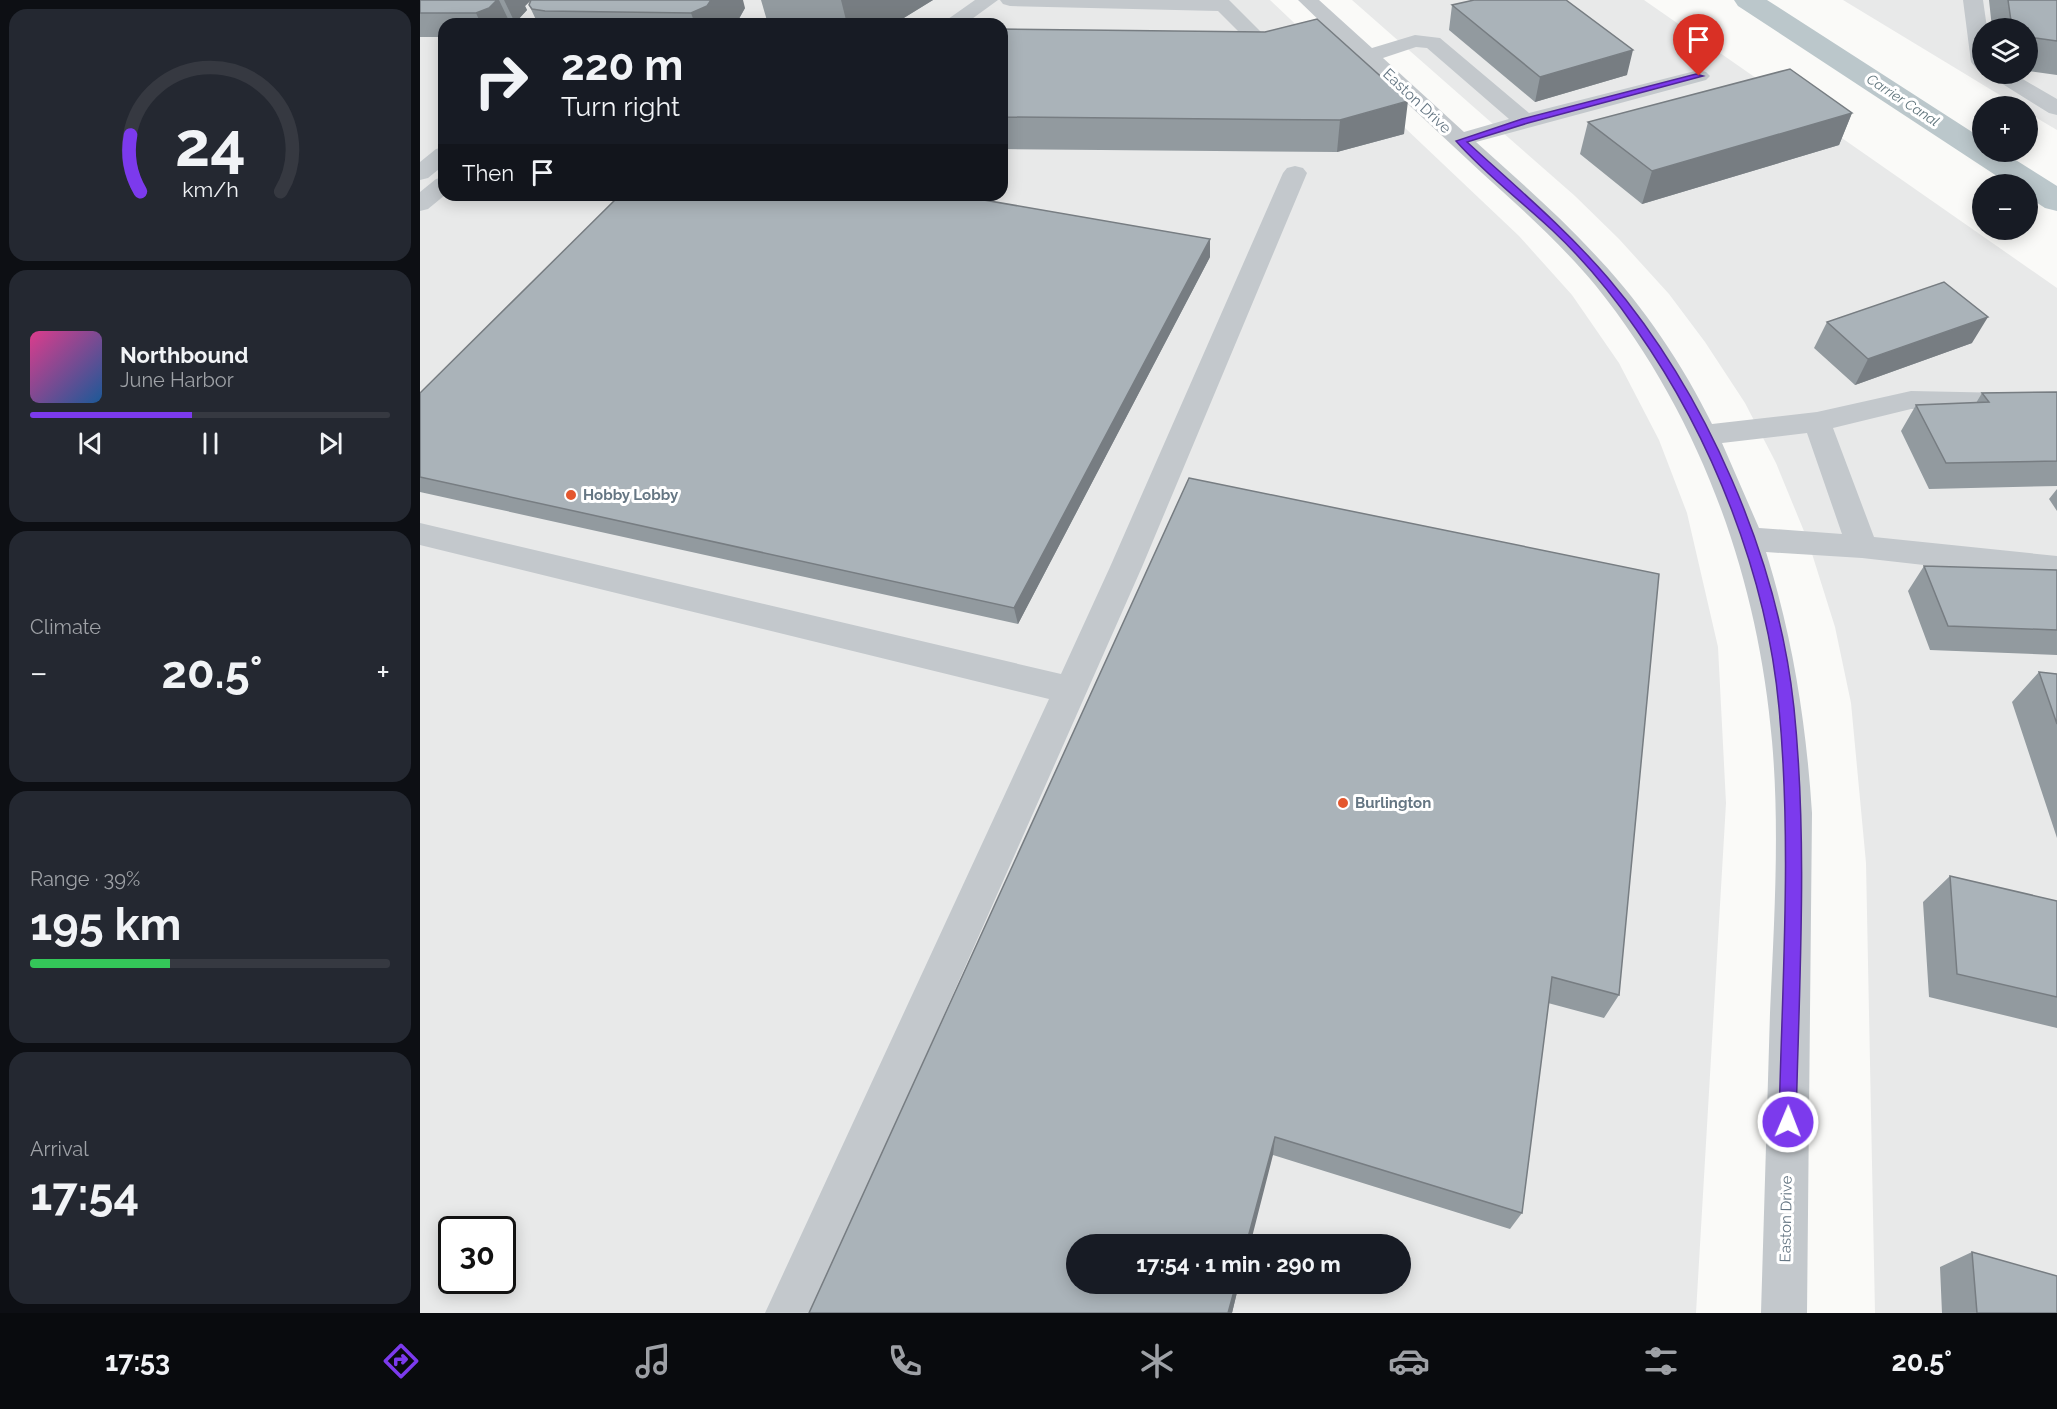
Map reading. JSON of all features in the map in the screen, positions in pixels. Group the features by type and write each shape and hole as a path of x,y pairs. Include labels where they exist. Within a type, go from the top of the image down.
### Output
{"street":[{"path":"960,18 988,0"},
{"path":"1010,0 1221,2 1274,53 1220,46"},
{"name":"Easton Drive","path":"1308,0 1557,229 1604,280 1640,326 1681,389 1718,460 1749,539 1773,627 1785,694 1794,812 1784,1313"},
{"path":"1973,0 1975,18"},
{"path":"1333,66 1415,42 1433,42 1525,121"},
{"path":"1460,141 1525,121 1699,76"},
{"path":"2017,84 2057,108"},
{"path":"420,173 438,159"},
{"path":"788,1313 1126,567 1295,173"},
{"path":"420,204 438,189"},
{"path":"1705,435 1817,422 1911,400 2057,403"},
{"path":"1817,422 1862,547"},
{"path":"420,534 1070,690"},
{"path":"1749,539 1862,547 2057,568"}],"shaded area":[{"path":"420,0 1270,0 1519,236 1572,295 1619,363 1659,440 1687,513 1718,647 1726,803 1696,1313 420,1313"},
{"path":"1352,0 1644,0 1972,229 1972,240 1988,240 2057,288 2057,1313 1875,1313 1866,863 1851,703 1835,627 1808,541 1776,463 1745,403 1705,342 1669,294 1619,239 1575,196"},
{"path":"1843,0 2057,0 2057,130 2038,119 2038,96 2001,96 1982,84 2038,84 2038,18 1972,18 1972,78"}],"building":[{"path":"420,0 497,0 489,8 476,13 420,13"},
{"path":"531,0 711,0 707,6 691,13 545,11 532,9 529,5"},
{"path":"1474,0 1566,0 1633,50 1540,77 1452,5"},
{"path":"2008,0 2057,0 2057,41 2038,38 2038,18 2011,18"},
{"path":"1317,19 1408,101 1340,120 1008,117 1008,29 1265,32"},
{"path":"1790,69 1852,113 1652,171 1588,122"},
{"path":"614,201 990,201 1210,239 1014,608 420,477 420,393"},
{"path":"1944,282 1988,317 1868,359 1827,322"},
{"path":"2057,392 2057,461 1946,463 1916,405 1989,402 1982,393"},
{"name":"Burlington","path":"1189,478 1659,574 1619,995 1552,977 1522,1213 1275,1137 1249,1234 1066,1234 1066,1294 1233,1294 1228,1313 809,1313"},
{"path":"1924,566 2057,570 2057,630 1948,626"},
{"path":"2039,672 2057,674 2057,724"},
{"path":"1950,876 2057,901 2057,997 1957,974"},
{"path":"1972,1252 2057,1276 2057,1313 1977,1313"}],"waterway":[{"name":"Carrier Canal","path":"1748,0 2057,201"}],"place":[{"name":"Hobby Lobby","path":"571,495"},
{"name":"Burlington","path":"1343,803"}],"route":[{"path":"1699,76 1525,121 1460,141 1557,229 1604,280 1640,326 1681,389 1718,460 1749,539 1773,627 1786,705 1794,812 1788,1122"}]}
